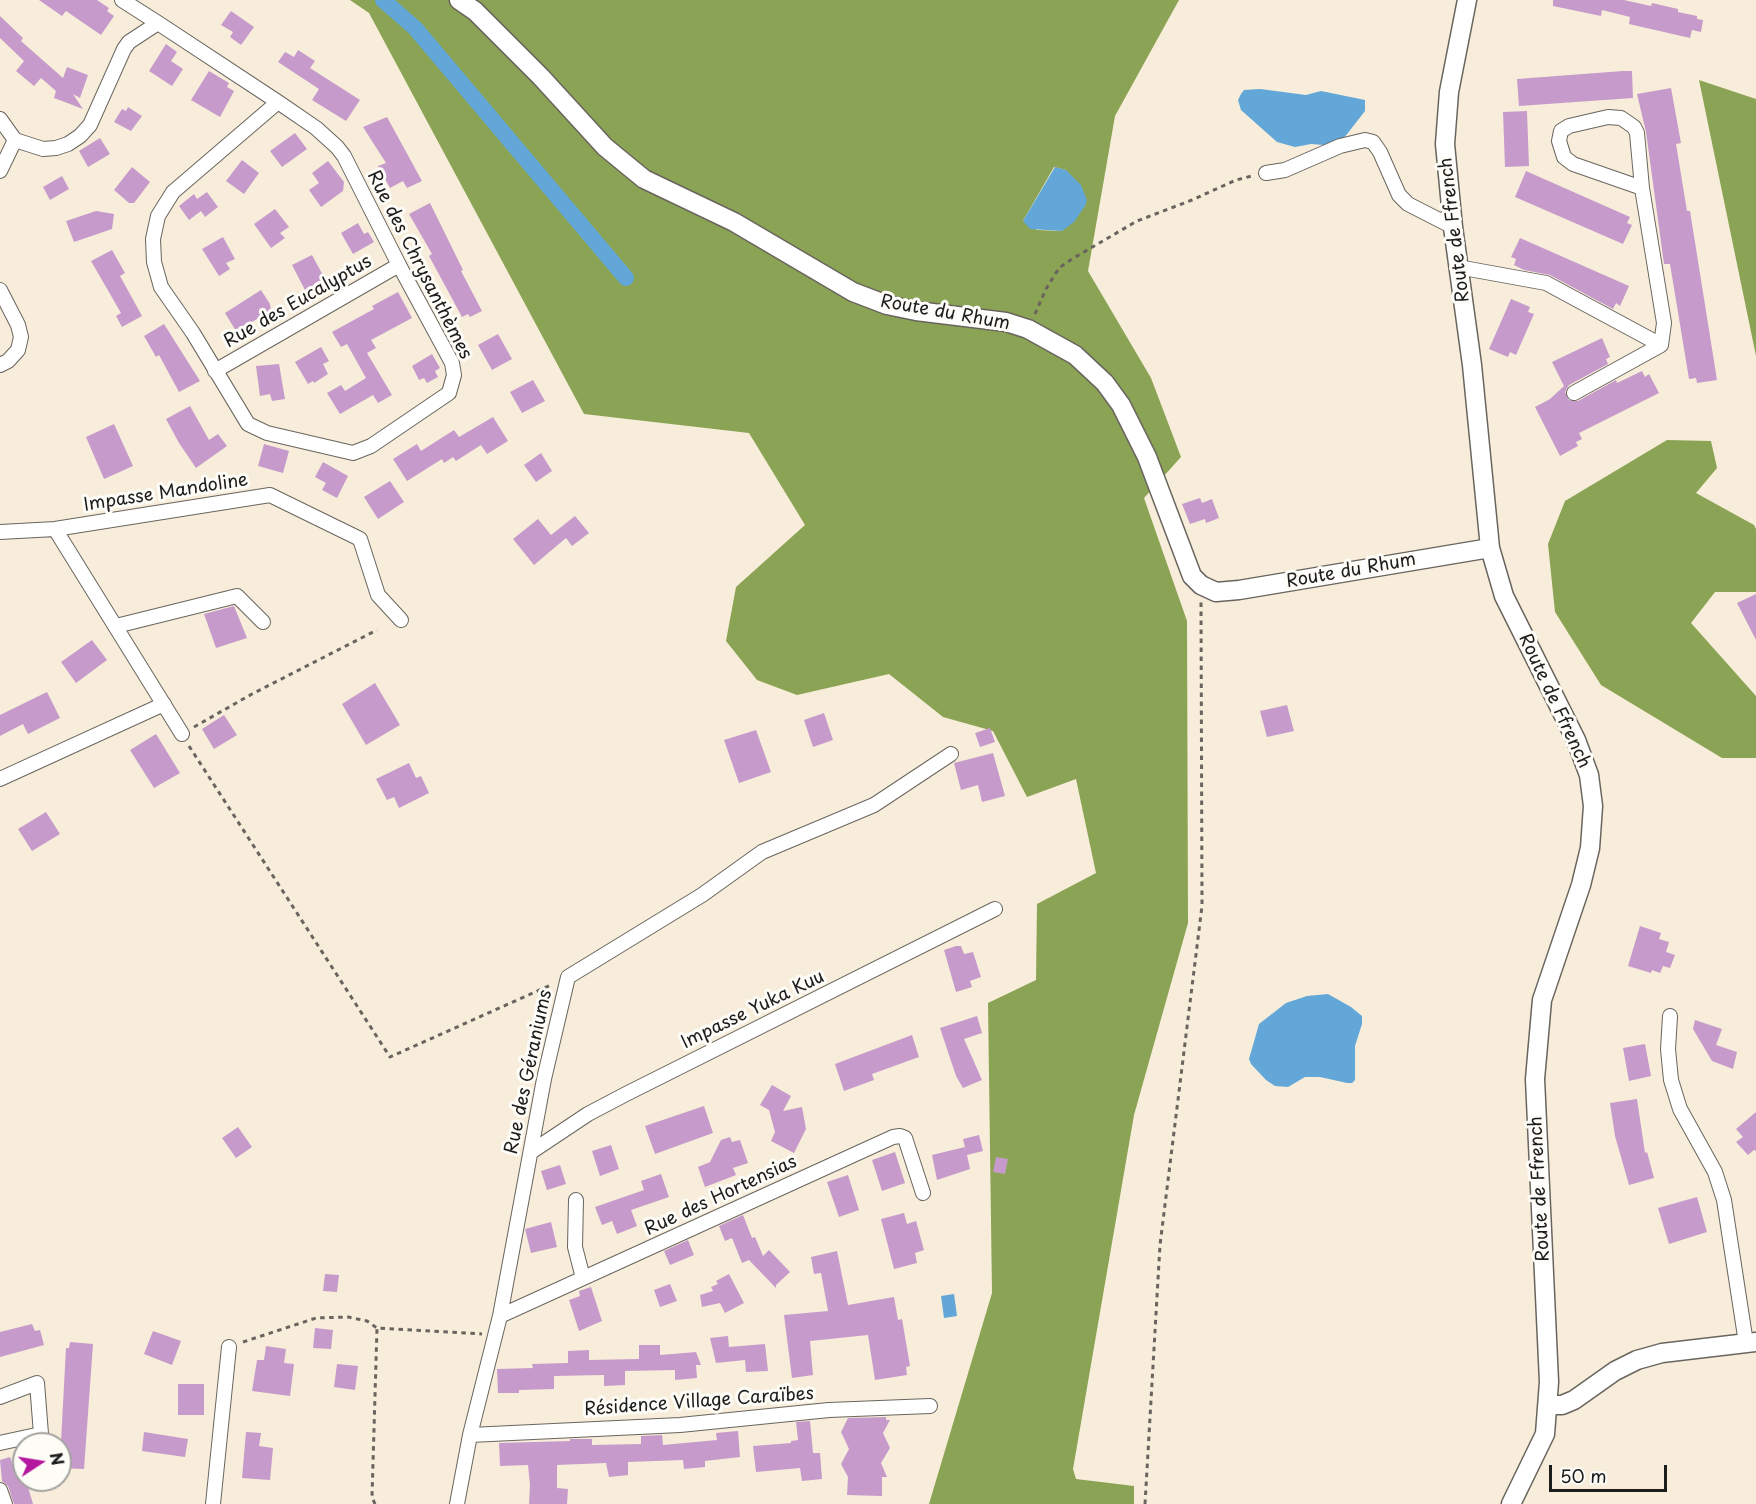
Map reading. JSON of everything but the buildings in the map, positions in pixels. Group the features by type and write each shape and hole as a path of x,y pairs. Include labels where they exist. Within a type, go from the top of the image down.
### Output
{"street":[{"name":"Rue des Chrysanthèmes","path":"122,0 278,102 328,137 344,156 452,363 453,381 449,393 371,446 353,453 256,429 248,424 193,333 161,287 154,262 153,240 158,216 173,192 278,102"},
{"name":"Route du Rhum","path":"459,0 475,11 542,77 605,147 644,178 734,222 862,295 897,307 1006,322 1028,329 1075,355 1105,383 1121,405 1147,456 1192,576 1201,585 1216,592 1239,590 1490,548"},
{"name":"Route de Ffrench","path":"1467,0 1449,92 1444,144 1472,365 1490,548 1504,596 1576,741 1589,775 1593,806 1590,848 1581,885 1542,1000 1535,1079 1549,1382 1548,1405 1545,1434 1511,1504"},
{"path":"0,119 15,140 43,149 68,144 90,125 124,48 129,42 158,23"},
{"path":"1642,188 1573,165 1564,157 1559,141 1561,132 1569,126 1608,117 1621,118 1630,123 1637,133 1642,188 1664,323 1661,345"},
{"path":"0,171 15,140"},
{"path":"1266,173 1285,170 1340,146 1365,140 1373,142 1380,152 1399,195 1408,204 1453,227"},
{"name":"Rue des Eucalyptus","path":"215,371 399,265"},
{"path":"1458,267 1546,283 1661,345"},
{"path":"0,290 18,325 21,337 18,350 8,361 0,365"},
{"path":"1574,393 1661,345"},
{"name":"Impasse Mandoline","path":"0,532 55,529 270,495 360,539 378,595 401,620"},
{"path":"55,529 182,734"},
{"path":"116,626 237,596 263,622"},
{"path":"0,780 164,704"},
{"name":"Rue des Géraniums","path":"457,1504 470,1435 500,1316 544,1079 568,977 702,895 762,852 874,805 951,754"},
{"name":"Impasse Yuka Kuu","path":"531,1152 588,1114 626,1094 995,909"},
{"path":"1548,1405 1568,1403 1615,1371 1637,1360 1662,1353 1751,1342 1724,1200 1714,1172 1680,1109 1671,1080 1668,1049 1670,1016"},
{"name":"Rue des Hortensias","path":"500,1316 893,1137 905,1138 923,1193"},
{"path":"576,1200 575,1247 583,1278"},
{"path":"213,1504 229,1347"},
{"path":"0,1397 37,1383 41,1434 0,1443"},
{"path":"1545,1434 1587,1392"},
{"name":"Résidence Village Caraïbes","path":"470,1435 680,1425 829,1410 930,1406"},
{"path":"0,1490 5,1504"}],"path":[{"path":"1028,329 1046,289 1059,268 1072,259 1137,221 1236,180 1266,173"},
{"path":"1145,1504 1160,1245 1202,906 1201,585"},
{"path":"377,630 252,694 182,734 390,1057 568,977"},
{"path":"229,1347 316,1318 348,1317 367,1321 377,1328 496,1334"},
{"path":"375,1504 372,1497 377,1328"}],"green space":[{"path":"350,0 1179,0 1115,116 1088,271 1151,378 1181,457 1144,498 1187,621 1188,923 1134,1115 1073,1469 1076,1479 1134,1486 1134,1504 929,1504 992,1293 988,1003 1036,980 1037,904 1096,873 1076,779 1027,797 993,731 943,717 889,674 797,695 757,680 726,641 736,587 805,525 749,433 584,414 369,13","holes":["1054,167 1066,170 1085,206 1062,231 1037,230 1023,221"]},
{"path":"1699,80 1756,99 1756,356"},
{"path":"1667,440 1711,441 1717,468 1696,493 1754,525 1756,529 1756,592 1715,592 1691,623 1756,696 1756,758 1722,758 1601,685 1555,612 1548,544 1565,501"}],"water":[{"path":"1260,89 1306,95 1321,91 1365,100 1365,111 1339,142 1295,147 1277,142 1241,110 1238,100 1244,90"},
{"path":"1055,167 1066,170 1081,185 1087,200 1085,206 1074,222 1062,231 1030,229 1023,221"},
{"path":"1328,994 1362,1016 1362,1024 1355,1046 1355,1080 1347,1083 1320,1077 1305,1077 1288,1087 1275,1086 1266,1080 1249,1059 1259,1024 1286,1003 1307,996"},
{"path":"954,1294 957,1316 944,1318 941,1296"}],"waterway":[{"path":"383,0 415,28 626,278"}]}
